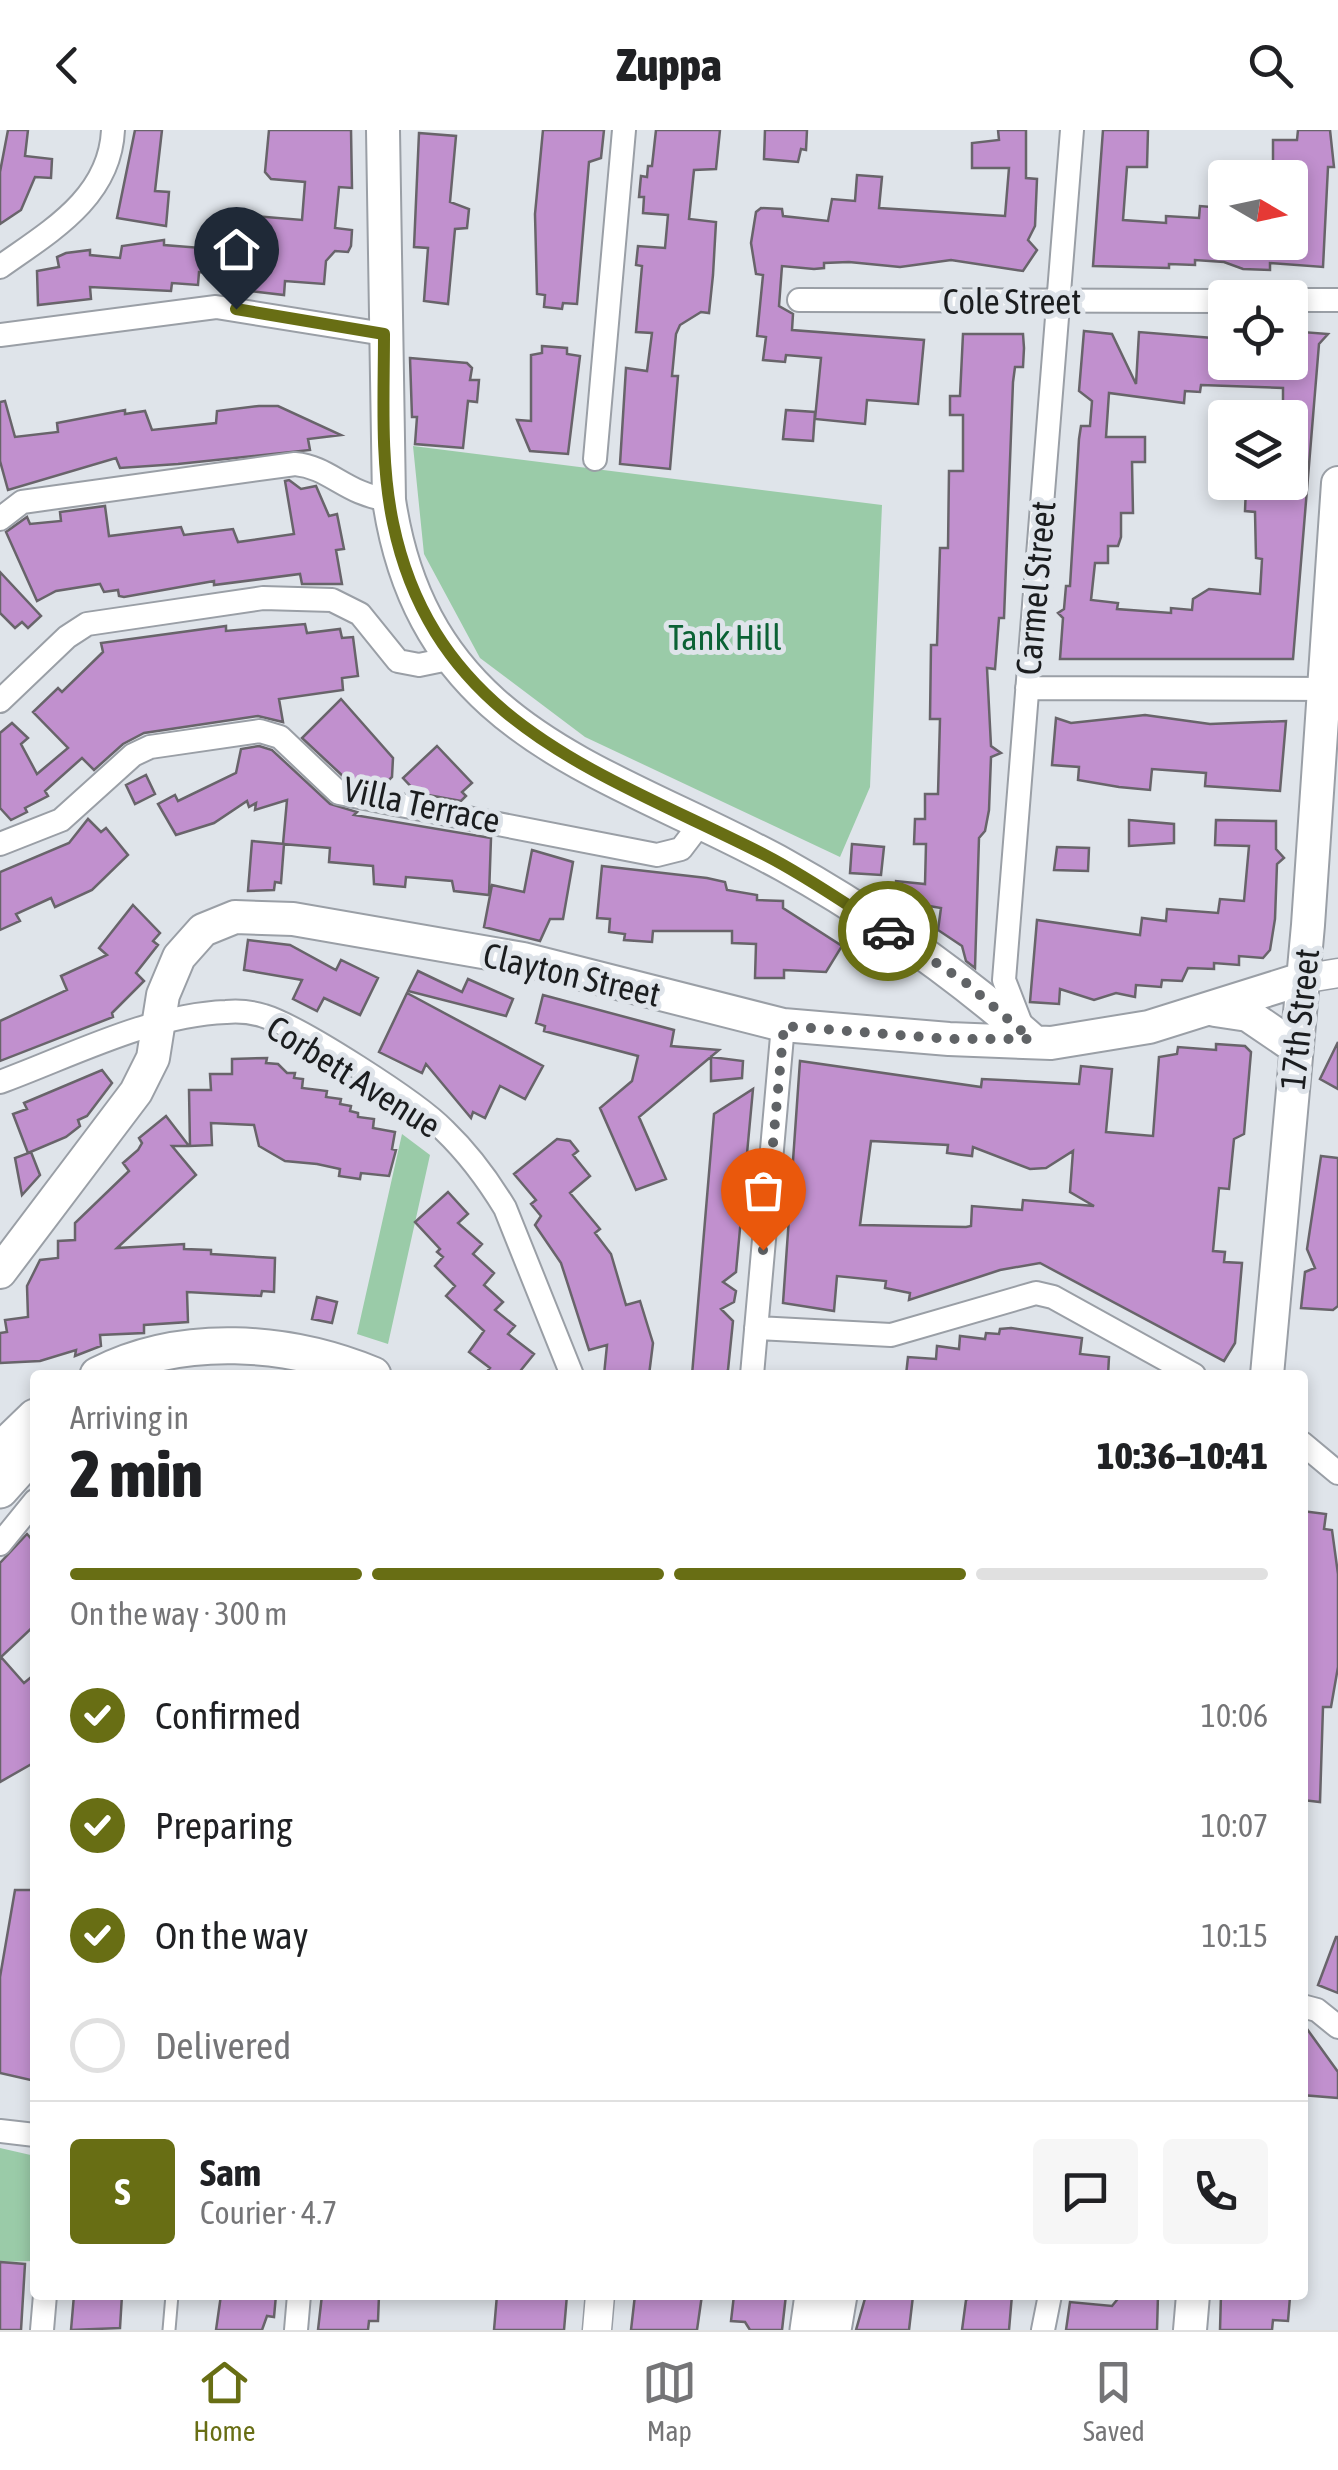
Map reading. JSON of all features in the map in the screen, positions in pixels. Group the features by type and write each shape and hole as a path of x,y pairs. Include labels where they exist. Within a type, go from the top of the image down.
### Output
{"main road":[{"path":"383,130 389,500 416,596 453,658 489,702 539,741 581,767 700,824 837,898 965,982 1031,1039"},
{"name":"17th Street","path":"1268,1370 1330,688 1338,483"},
{"name":"Clayton Street","path":"0,1272 136,1092 152,1058 170,975 191,941 217,922 252,916 523,959 784,1026 949,1039 1061,1042 1150,1028 1302,978"},
{"path":"1210,1010 1248,1015 1295,1047"},
{"path":"112,1370 157,1354 210,1347 265,1348 329,1366"},
{"path":"0,1451 30,1421"},
{"path":"0,1490 30,1456"},
{"path":"808,2330 813,2300"},
{"path":"834,2330 838,2300"},
{"path":"1190,2330 1192,2300"}],"street":[{"path":"0,266 90,197 105,164 113,130"},
{"path":"595,460 624,130"},
{"path":"622,156 641,130"},
{"name":"Carmel Street","path":"1031,1039 1012,1010 1004,980 1072,130"},
{"name":"Cole Street","path":"798,300 1208,300"},
{"path":"1308,300 1338,300"},
{"path":"0,335 216,307 384,334"},
{"path":"0,519 22,502 294,464 312,466 363,496 389,500"},
{"path":"0,701 67,637 87,624 262,598 332,600 360,614 382,647 398,661 420,664 453,658"},
{"path":"1027,688 1330,688"},
{"name":"Villa Terrace","path":"0,844 61,820 133,755 150,747 260,731 280,736 339,793 657,854 681,849 700,824"},
{"name":"Clayton Street","path":"1302,978 1338,973"},
{"name":"Corbett Avenue","path":"0,1082 158,1025 211,1013 261,1015 434,1120 490,1183 505,1208 570,1370"},
{"path":"752,1370 784,1026"},
{"path":"756,1328 892,1336 1036,1293 1052,1297 1185,1370"},
{"path":"1308,1448 1338,1473"},
{"path":"0,1544 30,1508"},
{"path":"1308,2008 1338,2026"},
{"path":"0,2132 30,2135"},
{"path":"42,2330 45,2300"},
{"path":"296,2330 299,2300"},
{"path":"597,2330 600,2300"},
{"path":"1043,2330 1049,2300"}],"lane":[{"path":"169,2330 172,2300"}],"green space":[{"name":"Tank Hill","path":"413,446 882,505 870,787 840,857 585,737 480,658 424,554"},
{"path":"402,1134 430,1155 388,1344 357,1334"},
{"path":"0,2148 30,2155 30,2261 0,2262"}],"building":[{"path":"8,130 28,130 25,156 52,159 51,178 35,177 21,210 0,224 0,172"},
{"path":"135,130 162,130 155,191 169,192 166,226 117,218"},
{"path":"269,130 351,130 352,188 339,187 335,228 352,230 351,246 348,252 335,251 326,261 324,284 285,281 284,295 249,291 251,276 199,272 198,285 172,283 171,291 90,287 91,299 38,305 37,271 59,267 57,257 66,253 90,250 90,255 120,258 122,246 164,240 164,245 201,248 202,236 215,234 215,224 228,225 229,214 302,220 305,182 271,179 265,172"},
{"path":"543,130 604,130 601,158 589,162 577,304 563,303 562,309 544,307 545,295 537,294 535,214"},
{"path":"656,130 720,130 716,169 694,170 689,219 716,222 713,275 709,313 701,312 680,325 676,334 672,376 678,376 670,469 620,464 626,368 647,371 652,333 636,332 642,266 636,265 638,246 665,248 668,215 643,213 644,197 639,197 641,176 647,177 648,166 652,166"},
{"path":"765,130 807,130 806,150 801,149 798,162 764,159"},
{"path":"998,130 1026,130 1026,178 1037,179 1035,226 1028,240 1037,250 1023,271 951,260 900,267 849,262 824,263 824,268 814,269 782,266 779,306 793,314 792,330 924,340 918,404 867,400 865,424 815,419 821,358 786,355 785,362 763,360 766,337 757,336 763,275 756,274 751,243 756,212 761,208 782,209 783,216 828,221 832,199 855,201 857,175 882,177 879,208 1005,216 1009,168 972,168 972,143 999,140"},
{"path":"1103,130 1148,130 1147,167 1127,167 1123,220 1166,223 1166,216 1199,218 1200,206 1208,207 1208,260 1308,260 1308,160 1273,160 1273,140 1297,140 1298,130 1330,130 1334,167 1328,167 1323,267 1270,263 1270,270 1243,269 1224,262 1195,260 1195,265 1169,264 1169,268 1093,266"},
{"path":"419,133 456,136 450,202 469,209 467,228 455,229 448,304 424,301 428,248 414,247"},
{"path":"1084,331 1112,334 1136,384 1139,332 1208,338 1208,380 1308,380 1308,332 1328,334 1319,344 1308,477 1308,400 1283,400 1283,388 1201,385 1200,392 1185,391 1184,403 1109,393 1106,437 1145,437 1145,462 1132,462 1133,513 1121,513 1121,537 1118,546 1108,546 1108,563 1095,563 1091,600 1118,603 1117,609 1171,613 1171,608 1192,610 1193,599 1209,589 1260,594 1262,559 1256,558 1255,512 1245,511 1245,500 1306,500 1293,659 1060,659 1063,618 1058,613 1064,609 1066,586 1070,586 1079,439 1081,426 1090,426 1092,401 1079,391"},
{"path":"963,334 1023,334 1024,348 1023,367 1015,367 1013,382 1004,618 999,618 995,669 987,668 991,746 1001,753 991,757 989,810 985,831 979,838 975,968 966,961 962,946 938,930 941,908 894,900 896,881 925,884 926,844 914,844 915,819 925,819 925,794 938,794 940,719 930,719 931,645 937,645 940,548 948,548 949,471 963,471 963,415 950,415 950,396 960,396"},
{"path":"542,346 567,348 567,354 580,356 568,454 530,451 517,420 531,421 531,355 542,353"},
{"path":"410,358 467,363 472,368 470,380 479,380 477,402 468,401 463,448 415,444 417,417 412,417"},
{"path":"5,401 15,437 58,432 57,423 125,410 125,414 145,411 152,430 216,423 217,411 259,406 278,406 341,435 308,439 310,450 178,464 120,468 116,458 8,490 0,461 0,402"},
{"path":"786,410 815,412 813,441 783,439"},
{"path":"285,481 301,489 316,486 329,516 337,514 344,549 336,550 342,584 302,584 300,574 214,585 214,581 124,597 119,596 118,590 104,592 100,584 56,591 37,601 6,532 27,517 30,524 61,521 60,512 105,506 109,536 181,527 184,535 233,529 238,542 294,534"},
{"path":"0,572 41,616 28,628 22,622 15,628 0,613"},
{"path":"305,624 307,633 340,629 342,638 353,637 358,676 342,678 343,690 279,699 283,722 258,716 144,733 123,744 94,770 82,758 45,791 48,796 25,808 27,812 11,820 0,808 0,733 12,723 28,738 21,744 37,774 68,748 33,712 58,688 62,692 103,652 101,643 226,626 226,631"},
{"path":"341,699 393,758 392,777 383,786 346,779 302,738"},
{"path":"1145,715 1210,724 1286,721 1280,791 1205,786 1206,773 1152,769 1150,790 1119,787 1078,780 1079,767 1052,765 1056,718 1071,723"},
{"path":"259,746 272,750 330,804 357,812 354,815 491,838 489,895 454,891 452,881 406,877 405,887 374,884 373,866 329,862 330,848 283,844 287,800 255,810 256,803 249,807 247,801 214,823 176,835 158,804 175,795 178,801 236,773 241,749"},
{"path":"437,746 472,783 462,792 466,796 461,801 417,793 403,778"},
{"path":"146,775 155,794 135,804 126,785"},
{"path":"88,819 101,832 106,828 128,855 92,890 55,907 51,898 16,914 20,921 0,930 0,872 69,843"},
{"path":"1129,820 1174,824 1174,843 1129,846"},
{"path":"1216,820 1276,821 1276,849 1284,858 1277,864 1275,919 1270,950 1263,958 1239,956 1239,965 1214,963 1214,969 1188,968 1182,981 1162,980 1161,987 1136,985 1135,997 1116,993 1094,1000 1060,989 1059,1004 1030,1002 1037,920 1140,935 1142,918 1166,921 1167,909 1218,913 1220,899 1244,901 1249,846 1215,845"},
{"path":"252,841 284,844 281,883 275,882 274,890 248,891"},
{"path":"852,844 884,847 881,875 850,873"},
{"path":"1057,847 1089,848 1088,871 1054,870"},
{"path":"532,850 573,862 563,919 550,919 540,941 484,927 492,885 524,892"},
{"path":"602,866 707,878 725,882 727,890 757,895 757,900 783,901 783,908 842,946 826,972 784,970 784,978 755,978 756,944 732,943 732,931 653,931 652,942 624,940 625,934 609,932 610,919 597,918"},
{"path":"133,905 160,933 153,941 158,945 136,973 144,981 112,1013 113,1017 0,1061 0,1021 67,990 61,976 107,955 99,948"},
{"path":"248,940 290,945 336,970 341,960 378,978 360,1015 324,998 317,1011 293,999 302,980 244,970"},
{"path":"418,971 462,992 468,979 513,999 506,1016 408,991"},
{"path":"407,993 543,1066 525,1099 500,1086 485,1118 473,1112 471,1118 426,1064 422,1073 379,1052"},
{"path":"543,995 674,1030 671,1046 719,1050 639,1117 666,1179 636,1190 600,1108 632,1081 638,1056 544,1031 545,1026 536,1023"},
{"path":"1338,1042 1338,1089 1320,1079"},
{"path":"1216,1044 1245,1046 1251,1052 1244,1134 1234,1139 1229,1189 1219,1188 1213,1251 1225,1252 1224,1262 1242,1263 1235,1343 1224,1361 1040,1263 1000,1270 909,1300 910,1293 885,1288 886,1281 837,1276 834,1311 783,1303 800,1061 981,1087 982,1079 1079,1084 1081,1066 1112,1069 1106,1132 1153,1136 1159,1057 1177,1054 1178,1047 1216,1050","holes":["871,1141 948,1145 947,1153 972,1156 973,1147 1030,1169 1046,1168 1073,1151 1070,1192 1094,1206 1023,1200 1022,1210 972,1206 971,1226 966,1227 860,1225"]},
{"path":"711,1057 743,1061 742,1078 711,1081"},
{"path":"267,1058 266,1063 278,1064 287,1073 295,1073 294,1078 303,1079 302,1088 327,1091 326,1097 341,1099 340,1104 351,1106 350,1111 358,1113 358,1117 374,1119 373,1128 395,1132 392,1149 396,1150 389,1176 339,1176 340,1169 285,1161 259,1146 254,1125 211,1123 212,1145 190,1146 189,1090 211,1090 210,1074 232,1074 232,1059"},
{"path":"102,1070 112,1083 87,1116 78,1120 80,1126 66,1137 28,1153 13,1114 27,1109 24,1103"},
{"path":"753,1089 736,1272 723,1282 736,1291 734,1302 721,1309 733,1321 728,1370 692,1370 714,1114"},
{"path":"166,1116 189,1146 172,1146 196,1175 117,1248 184,1244 184,1249 211,1250 211,1254 275,1258 274,1292 262,1291 261,1296 187,1292 188,1322 144,1325 144,1333 100,1335 101,1346 75,1356 76,1350 40,1361 0,1363 0,1333 7,1332 5,1320 28,1317 27,1286 40,1260 58,1258 58,1241 75,1240 75,1223 129,1171 123,1163 138,1150 142,1143 139,1138"},
{"path":"557,1139 570,1141 578,1151 573,1155 590,1176 570,1193 600,1229 595,1233 611,1254 626,1305 640,1301 653,1343 650,1370 604,1370 607,1345 589,1350 561,1263 535,1225 541,1216 531,1204 536,1200 514,1174"},
{"path":"31,1152 40,1175 22,1195 15,1158"},
{"path":"1321,1156 1338,1158 1338,1306 1333,1310 1301,1308 1305,1272 1315,1268 1307,1249"},
{"path":"448,1192 468,1214 458,1223 482,1244 473,1254 494,1273 484,1285 503,1302 495,1310 515,1326 508,1334 534,1354 521,1370 488,1370 469,1352 484,1331 446,1296 455,1286 435,1266 443,1257 437,1252 440,1249 415,1222"},
{"path":"317,1297 337,1302 332,1323 312,1319"},
{"path":"1000,1329 1082,1338 1080,1354 1109,1357 1108,1370 907,1370 908,1357 936,1359 937,1346 959,1349 960,1336 985,1339 986,1333 999,1334"},
{"path":"1308,1512 1326,1514 1324,1529 1332,1530 1338,1574 1338,1667 1331,1707 1323,1707 1320,1802 1308,1801"},
{"path":"27,1534 30,1630 1,1657 24,1683 30,1678 30,1765 0,1782 0,1563"},
{"path":"15,1890 30,1890 30,2080 0,2073 0,1977"},
{"path":"1338,1937 1338,1993 1318,1985"},
{"path":"1308,2030 1338,2072 1338,2098 1308,2096"},
{"path":"0,2262 25,2264 21,2330 0,2330"},
{"path":"74,2300 122,2300 120,2328 71,2330"},
{"path":"220,2300 276,2300 274,2317 267,2316 262,2330 216,2330"},
{"path":"321,2300 379,2300 378,2321 369,2321 368,2330 318,2330"},
{"path":"497,2300 567,2300 564,2330 494,2330"},
{"path":"634,2300 701,2300 697,2330 631,2330"},
{"path":"733,2300 785,2300 782,2330 750,2330 745,2322 731,2321"},
{"path":"865,2300 913,2300 909,2330 856,2330"},
{"path":"966,2300 1012,2300 1009,2330 962,2330"},
{"path":"1117,2300 1158,2300 1157,2330 1066,2330 1070,2302 1112,2306"},
{"path":"1221,2300 1290,2300 1288,2321 1273,2320 1272,2330 1220,2330"}],"way so far":[{"path":"763,1250 784,1026 949,1039 1031,1039 965,982 888,931"}],"route":[{"path":"236,309 384,334 385,458 396,538 424,613 453,658 489,702 530,736 564,757 780,863 888,931"}]}
